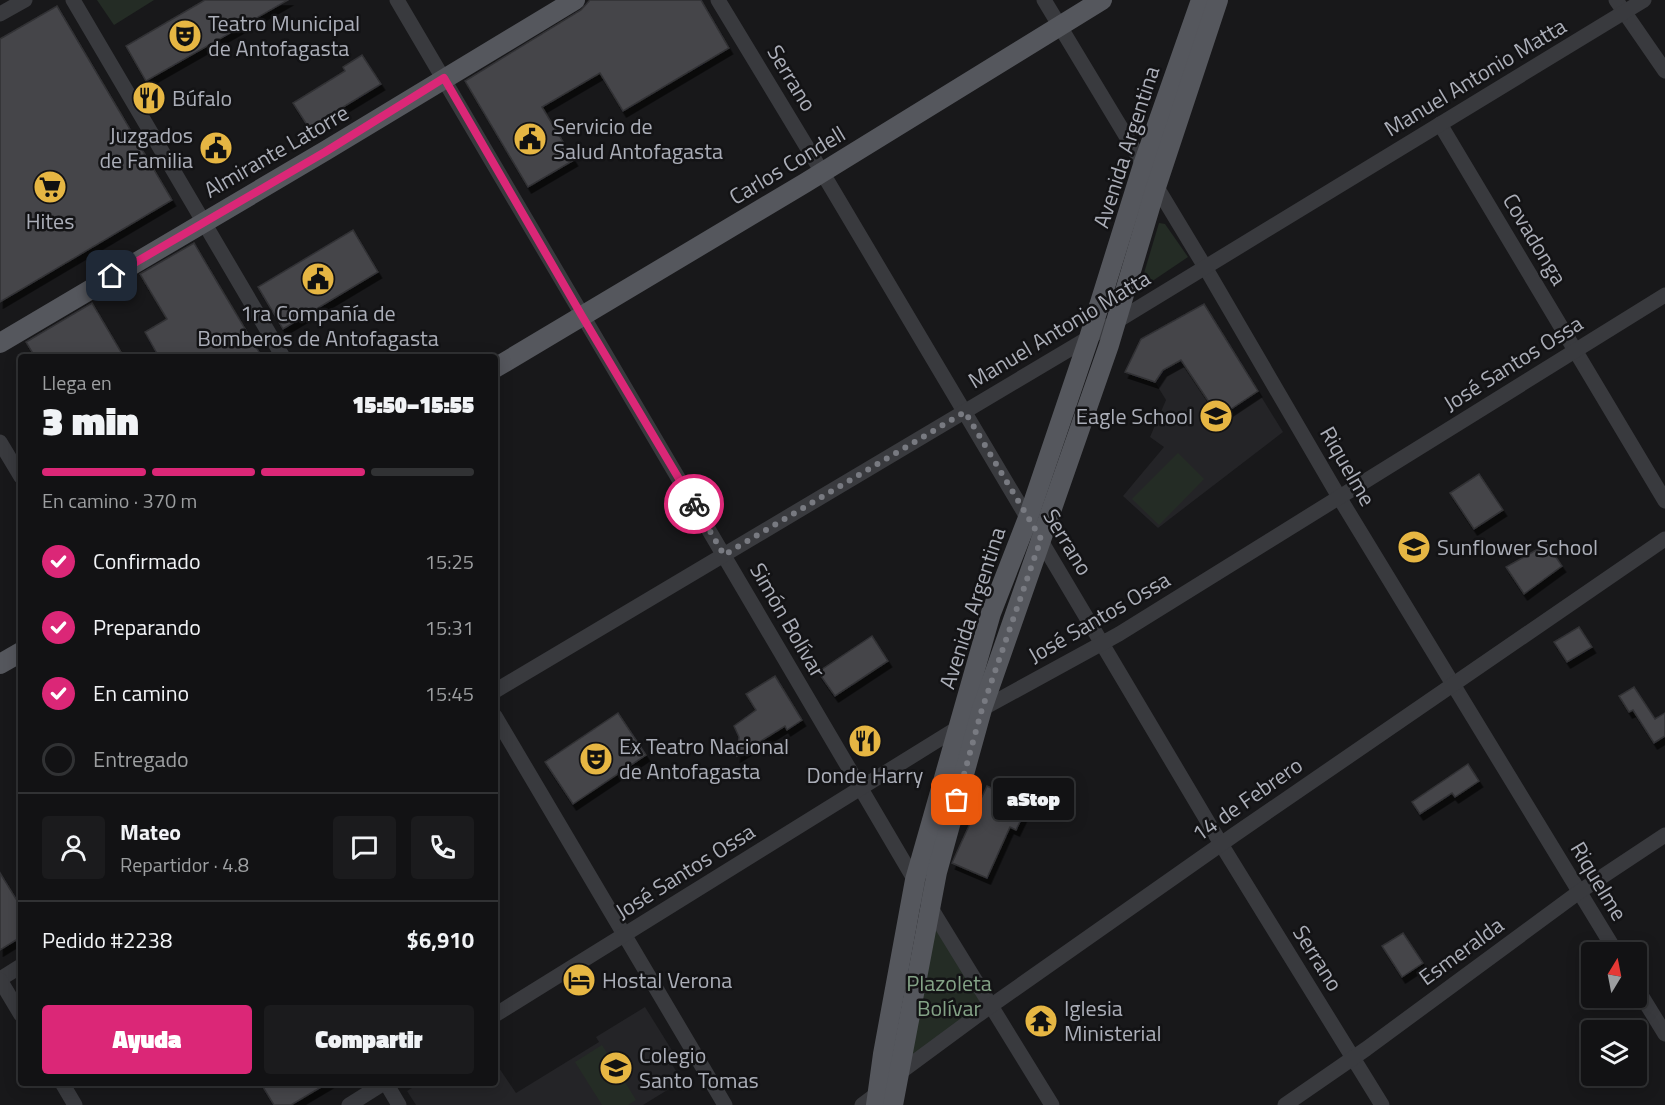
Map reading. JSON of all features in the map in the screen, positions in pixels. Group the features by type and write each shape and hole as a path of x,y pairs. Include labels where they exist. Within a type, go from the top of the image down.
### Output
{"main road":[{"name":"Almirante Latorre","path":"0,343 325,152 575,0"},
{"name":"Carlos Condell","path":"498,366 822,172 1102,0"},
{"name":"Avenida Argentina","path":"882,1101 883,1054 915,880 991,613 1028,518 1089,338 1143,165 1201,0"},
{"name":"Avenida Argentina","path":"882,1101 898,1074 937,872 982,709 1117,321 1156,186 1218,0"},
{"path":"0,664 18,654"}],"street":[{"path":"0,14 25,0"},
{"path":"73,0 281,354"},
{"name":"Simón Bolívar","path":"397,0 990,1007 1052,1105"},
{"name":"Serrano","path":"718,0 1221,844 1382,1105"},
{"name":"Riquelme","path":"1044,0 1205,267 1339,497 1610,942"},
{"name":"Manuel Antonio Matta","path":"498,689 1117,321 1440,124 1620,6 1644,0"},
{"path":"1620,6 1665,71"},
{"name":"Covadonga","path":"1440,124 1665,501"},
{"name":"José Santos Ossa","path":"498,1012 960,727 982,709 1102,644 1665,295"},
{"path":"0,442 18,472"},
{"name":"14 de Febrero","path":"898,1074 1221,844 1665,539"},
{"path":"498,721 724,1105"},
{"name":"Esmeralda","path":"1285,1105 1579,892 1665,835"},
{"path":"18,968 0,979 18,1010"},
{"path":"1647,1005 1665,1034"},
{"path":"64,1086 75,1105"},
{"path":"349,1105 380,1086"},
{"path":"387,1086 399,1105"},
{"path":"862,1105 882,1101"}],"shaded area":[{"name":"Eagle School","path":"1204,304 1283,432 1158,528 1123,496 1164,447 1150,437 1166,400 1155,382 1125,372 1141,339"},
{"name":"Colegio Santo Tomas","path":"645,1007 673,1052 667,1056 682,1081 643,1105 416,1105 407,1091 415,1086 498,1086 498,1066 516,1093 599,1042 596,1037"}],"green space":[{"path":"97,0 154,0 114,25"},
{"path":"1159,223 1165,224 1188,257 1139,290"},
{"path":"1178,453 1204,479 1159,525 1132,499"},
{"name":"Plazoleta Bolívar","path":"930,905 990,1007 898,1074"},
{"path":"602,1045 636,1100 628,1105 602,1105 575,1062"}],"building":[{"name":"Teatro Municipal de Antofagasta","path":"205,0 288,0 146,81 126,46"},
{"path":"590,0 701,0 729,48 623,111 600,73 542,107 574,160 528,187 465,81 581,10"},
{"path":"57,6 172,200 0,302 0,39"},
{"path":"362,55 381,84 309,128 293,103 345,71 343,67"},
{"name":"1ra Compañía de Bomberos de Antofagasta","path":"353,230 378,272 283,329 258,287"},
{"path":"194,243 260,354 157,354 145,332 167,319 140,274"},
{"path":"92,303 122,354 33,354 26,342"},
{"path":"1204,304 1258,391 1219,417 1181,360 1163,370 1155,382 1125,372 1141,339"},
{"path":"1479,474 1503,510 1474,529 1450,493"},
{"path":"1547,544 1562,566 1524,594 1506,567"},
{"path":"1579,627 1592,647 1567,662 1554,642"},
{"path":"872,636 888,661 835,696 818,672"},
{"path":"775,676 802,720 787,730 785,726 737,756 739,737 734,726 756,710 746,694"},
{"path":"1634,687 1655,719 1665,713 1665,736 1654,743 1633,710 1629,712 1619,696"},
{"name":"Ex Teatro Nacional de Antofagasta","path":"618,713 646,755 573,804 545,762"},
{"path":"1468,764 1479,781 1455,797 1452,793 1420,814 1412,802"},
{"path":"987,786 1028,805 1016,830 1010,827 987,878 952,863"},
{"path":"0,873 18,902 18,939 0,950"},
{"path":"1403,933 1423,963 1402,977 1382,946"},
{"path":"323,1086 291,1105 274,1105 263,1087"}],"way so far":[{"path":"694,504 724,555 965,412 1041,539 982,709 957,800"}],"place":[{"name":"Teatro Municipal de Antofagasta","path":"185,36"},
{"name":"Búfalo","path":"149,98"},
{"name":"Servicio de Salud Antofagasta","path":"530,139"},
{"name":"Juzgados de Familia","path":"216,148"},
{"name":"Hites","path":"50,187"},
{"name":"1ra Compañía de Bomberos de Antofagasta","path":"318,279"},
{"name":"Eagle School","path":"1216,416"},
{"name":"Sunflower School","path":"1414,547"},
{"name":"Donde Harry","path":"865,741"},
{"name":"Ex Teatro Nacional de Antofagasta","path":"596,759"},
{"name":"aStop","path":"957,800"},
{"name":"Hostal Verona","path":"579,980"},
{"name":"Iglesia Ministerial","path":"1041,1021"},
{"name":"Colegio Santo Tomas","path":"616,1068"}],"route":[{"path":"112,276 325,152 444,78 694,504"}]}
